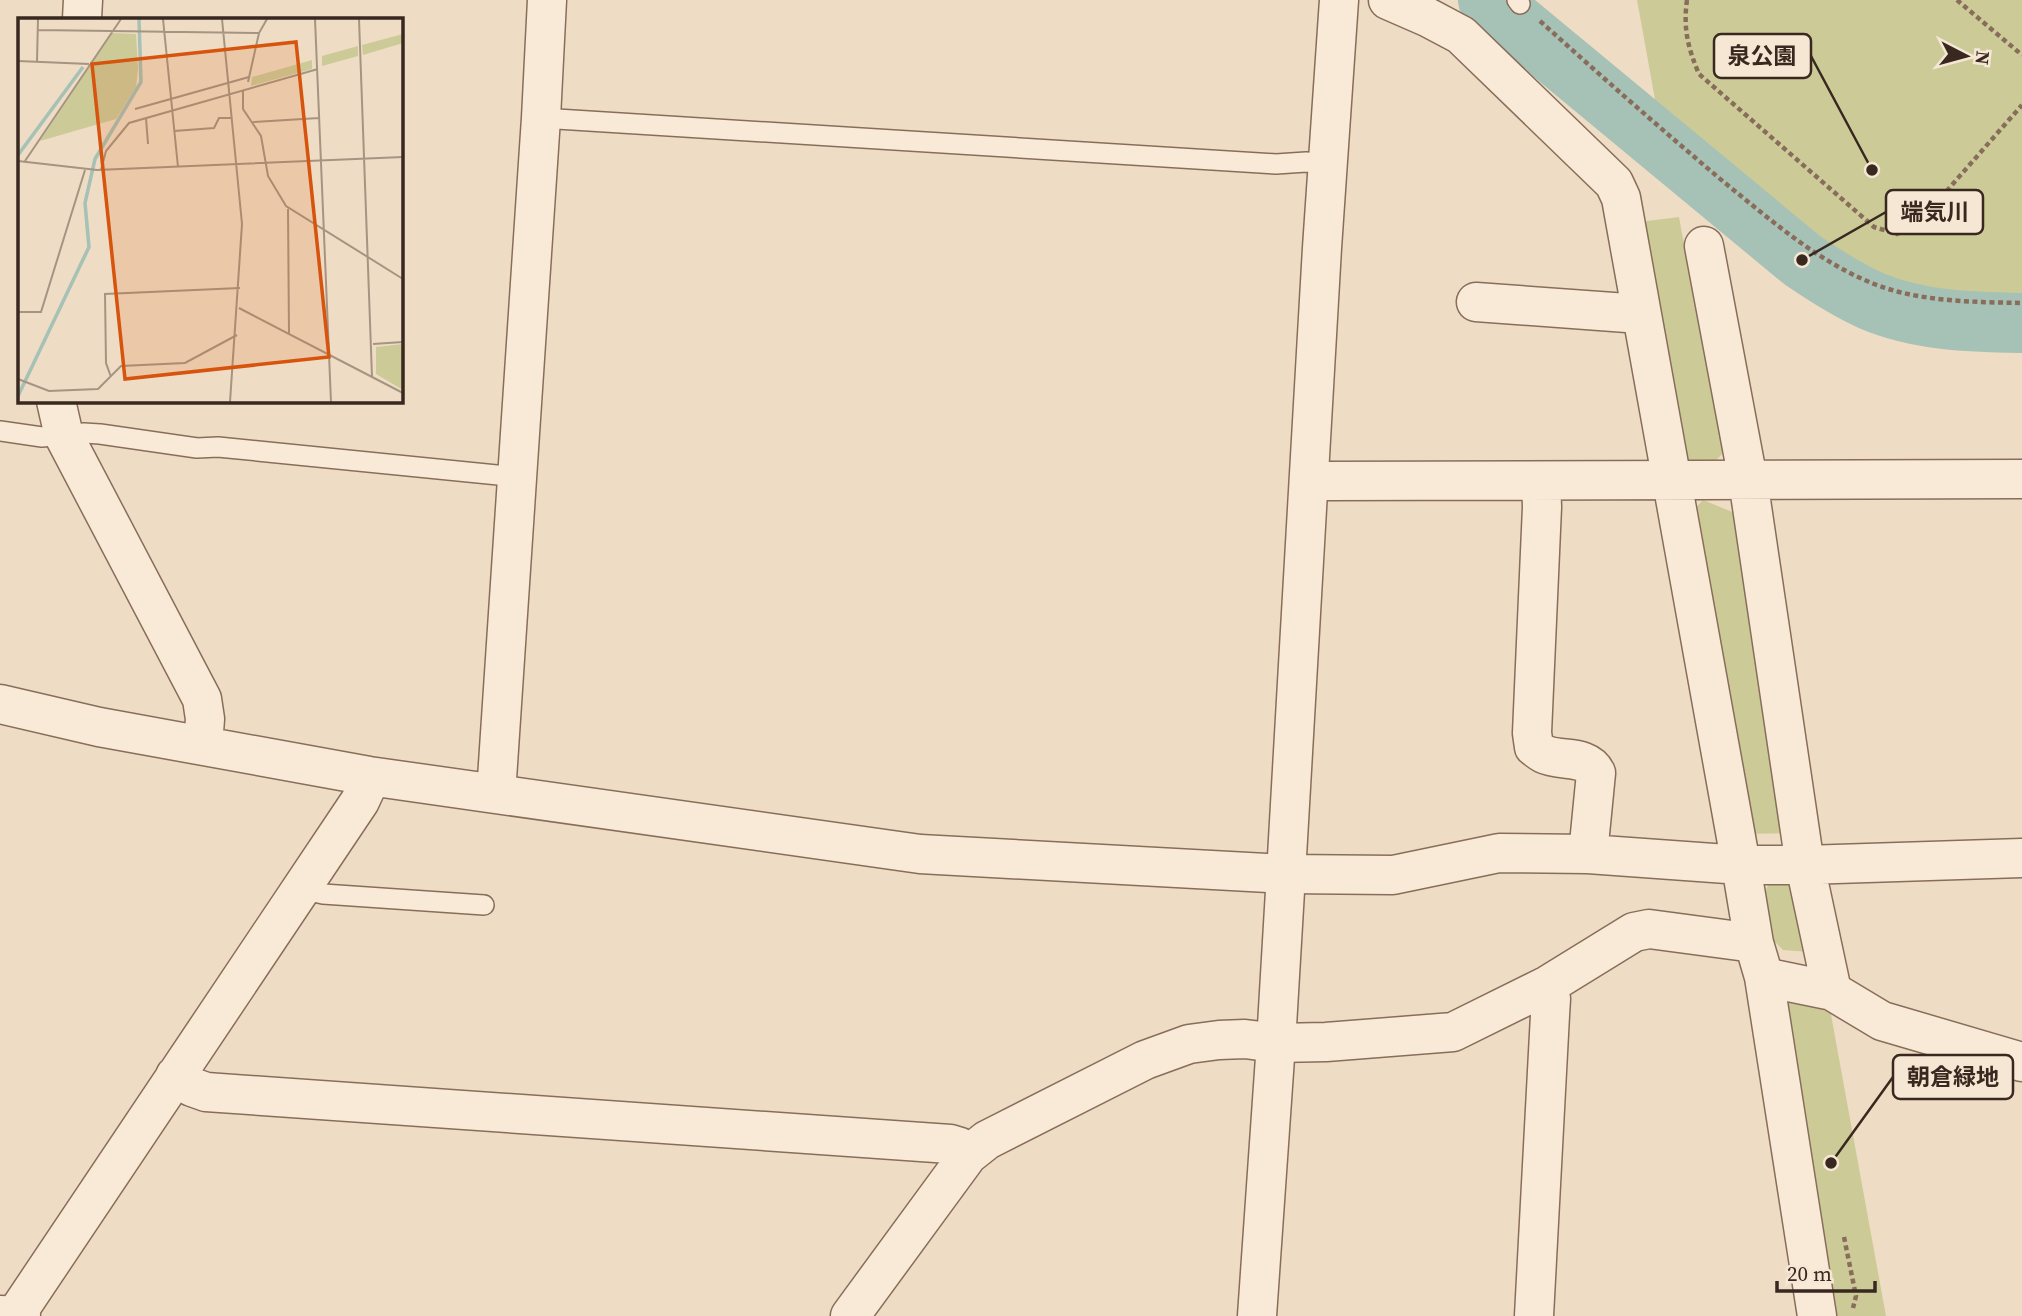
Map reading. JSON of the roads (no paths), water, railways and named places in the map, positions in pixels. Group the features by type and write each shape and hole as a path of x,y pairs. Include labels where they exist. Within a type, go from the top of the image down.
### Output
{"street":[{"path":"82,18 83,0"},
{"path":"496,794 547,0"},
{"path":"1257,1316 1339,0"},
{"path":"1388,0 1461,35 1614,183 1621,198 1759,960 1817,1316"},
{"path":"1704,246 1748,480 1805,865 1832,991"},
{"path":"1476,302 1641,313"},
{"path":"60,419 202,699 205,719 203,745"},
{"path":"1309,480 2022,480"},
{"path":"1541,481 1532,733 1534,747 1544,754 1593,765 1596,773 1588,854"},
{"path":"0,704 99,727 369,776 902,852 1286,874 1393,875 1499,853 1588,854 1741,865 2022,858"},
{"path":"15,1316 360,801 369,776"},
{"path":"850,1316 968,1155 988,1140 1145,1060 1189,1044 1219,1040 1326,1042 1452,1032 1548,985 1634,932 1642,930 1648,929 1759,960 1832,991 1882,1021 2022,1062"},
{"path":"1534,1316 1551,999 1548,985"},
{"path":"175,1076 191,1087 206,1092 950,1144 960,1147 968,1155"},
{"path":"0,1315 21,1316"}],"lane":[{"path":"541,118 1276,164 1328,164"},
{"path":"0,431 42,437 60,419 84,433 197,448 218,447 517,477"},
{"path":"304,884 314,892 323,894 484,905"}],"waterway":[{"path":"1488,0 1802,260 1836,282 1872,301 1908,313 1965,321 2022,323"}],"place":[{"name":"泉公園","path":"1872,170"},
{"name":"端気川","path":"1802,260"},
{"name":"朝倉緑地","path":"1831,1163"}]}
